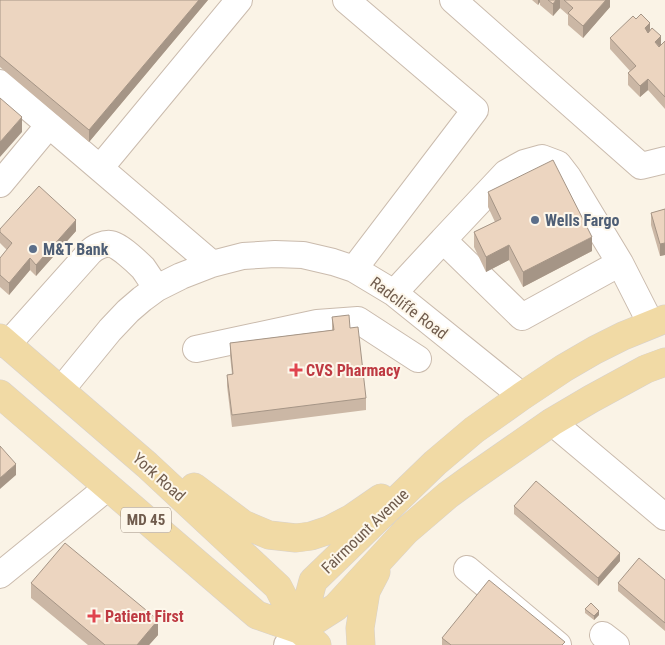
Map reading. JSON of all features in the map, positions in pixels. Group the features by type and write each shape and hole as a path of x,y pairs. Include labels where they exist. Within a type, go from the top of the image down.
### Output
{"main road":[{"name":"Fairmount Avenue","path":"301,640 313,581 435,463 474,430 564,368 623,336 658,322"},
{"name":"York Road","path":"4,342 147,465 278,586 301,640"},
{"name":"Fairmount Avenue","path":"301,640 336,607 417,521 448,495 552,422 646,369 665,362"},
{"name":"MD 45","path":"0,394 257,615 301,640"},
{"path":"522,396 552,422"},
{"path":"147,465 195,487 242,524 269,534 296,538 311,536 344,522 435,463"},
{"path":"361,645 360,628 366,591 392,546"}],"street":[{"path":"100,168 239,0"},
{"path":"346,0 475,110 354,269"},
{"path":"453,0 641,166 665,160"},
{"path":"0,83 212,264"},
{"path":"0,184 49,125"},
{"path":"394,293 506,173 524,162 542,158 558,164 568,177 658,322"},
{"path":"443,240 522,318 620,263"},
{"path":"4,342 94,248 113,244 118,247 142,268 157,288"},
{"name":"Radcliffe Road","path":"61,390 116,324 142,299 157,288 212,264 243,256 275,254 303,255 354,269 394,293 522,396"},
{"path":"196,349 317,323 358,320 418,360"},
{"path":"552,422 665,517"},
{"path":"0,575 108,487"},
{"path":"467,569 558,645"}],"building":[{"path":"0,0 199,0 89,130 0,56"},
{"path":"548,0 556,0 553,4"},
{"path":"564,0 606,0 583,26 568,13 573,8"},
{"path":"641,14 650,23 645,28 648,33 652,28 661,36 655,42 659,47 665,41 665,97 648,79 640,86 628,73 636,66 610,38 633,16 636,19"},
{"path":"0,98 22,117 0,142"},
{"name":"Wells Fargo","path":"553,160 592,237 523,272 509,245 486,257 474,232 501,219 488,192"},
{"name":"M&T Bank","path":"39,186 76,220 36,265 30,258 9,283 0,275 0,258 12,243 0,232 0,229"},
{"path":"665,209 665,243 660,244 651,213"},
{"name":"CVS Pharmacy","path":"349,315 350,328 358,327 366,398 232,415 227,375 233,374 230,343 334,330 332,317"},
{"path":"0,446 16,464 0,478"},
{"path":"536,481 620,553 598,578 514,506"},
{"name":"Patient First","path":"65,543 158,620 137,645 105,645 31,583"},
{"path":"639,558 665,580 665,623 618,583"},
{"path":"489,580 565,642 562,645 451,645 442,638"},
{"path":"591,603 599,611 594,616 585,609"}],"place":[{"name":"Wells Fargo","path":"535,220"},
{"name":"M&T Bank","path":"33,249"},
{"name":"CVS Pharmacy","path":"296,370"},
{"name":"Patient First","path":"94,616"}]}
